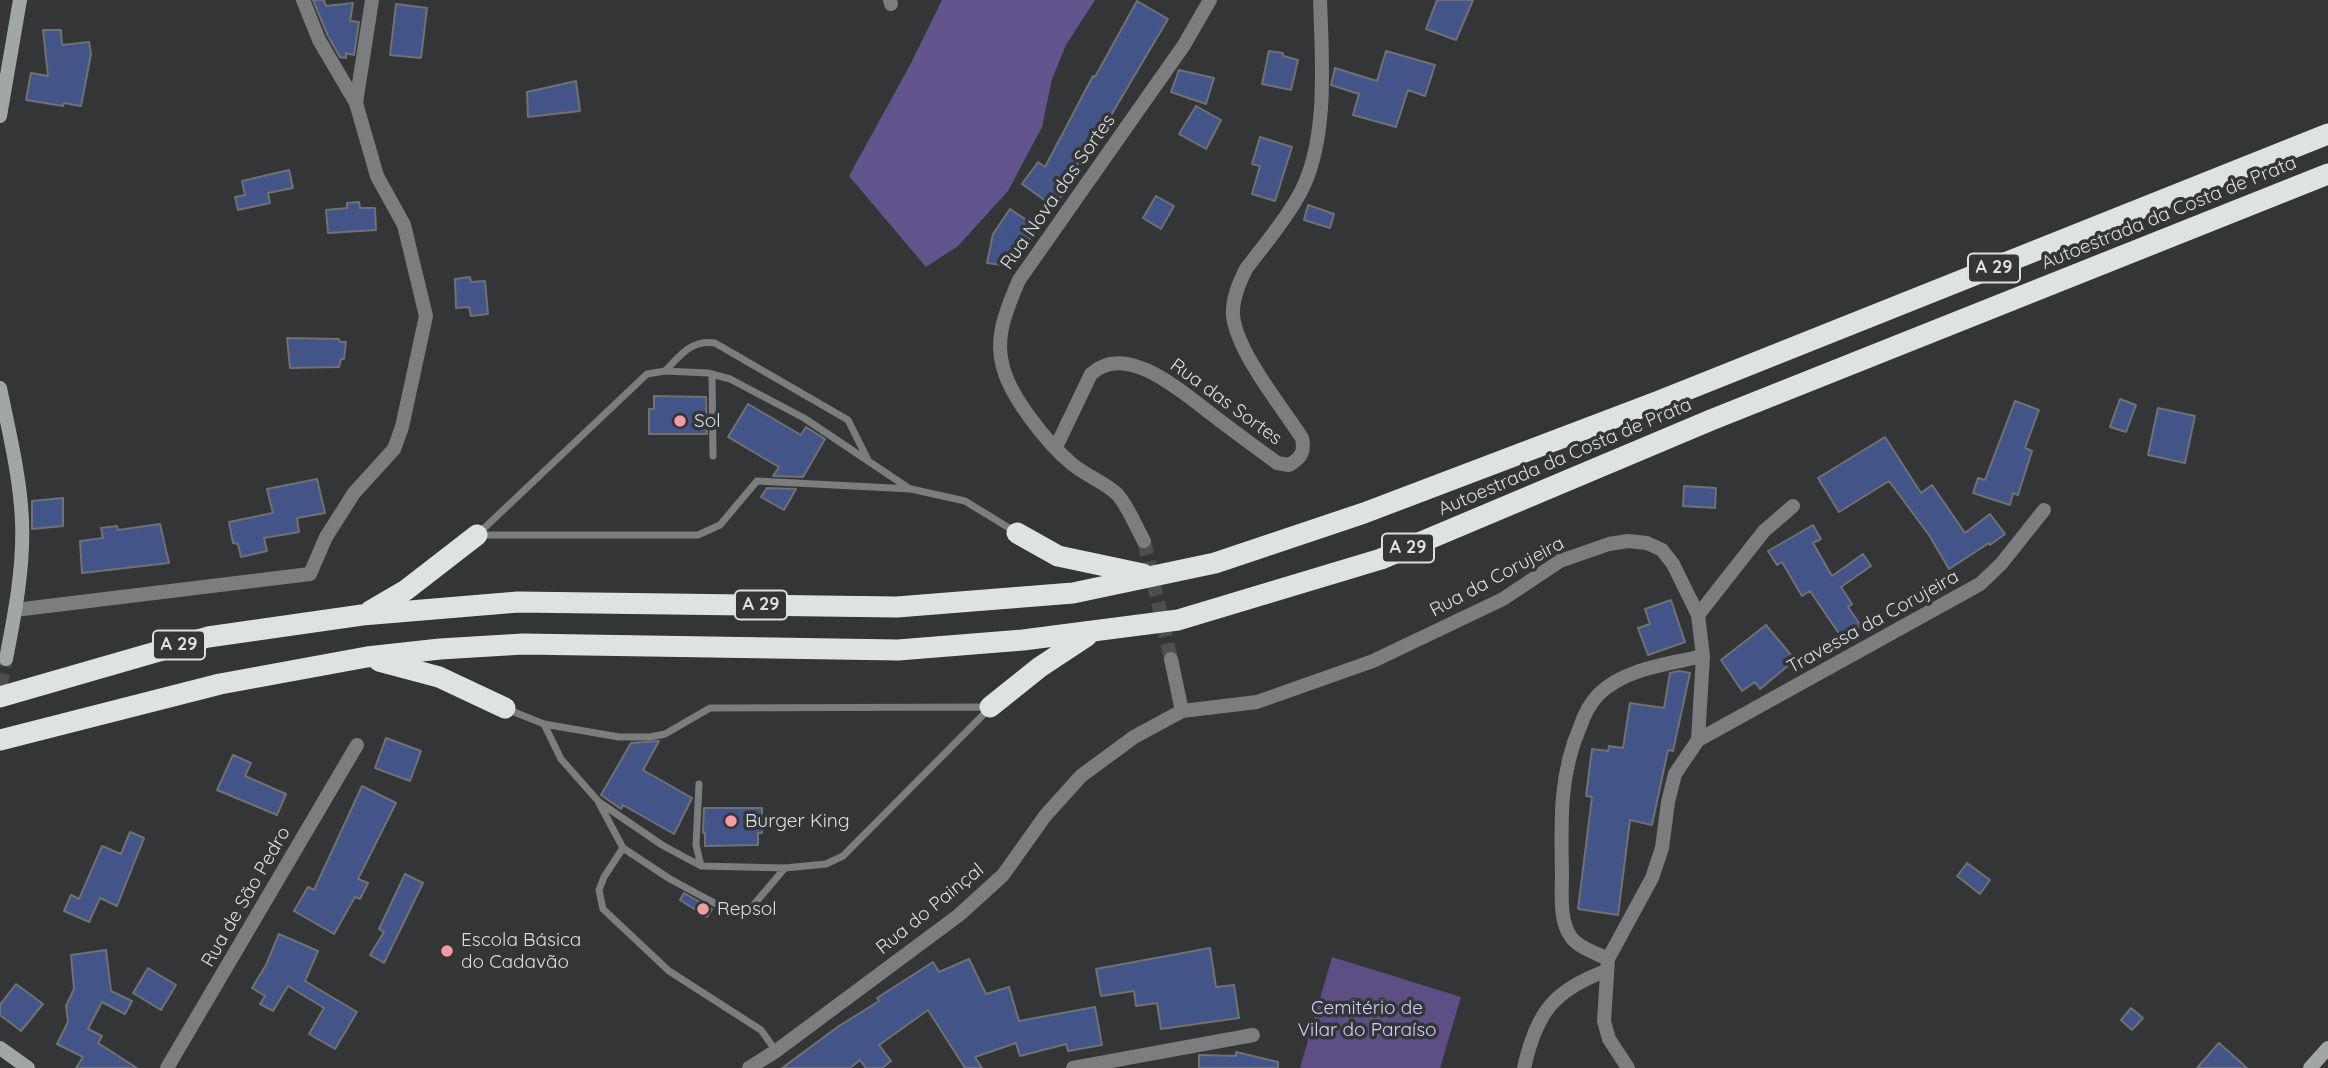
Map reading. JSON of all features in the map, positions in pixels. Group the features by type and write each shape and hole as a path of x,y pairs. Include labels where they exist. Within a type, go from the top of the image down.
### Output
{"highway":[{"name":"Autoestrada da Costa de Prata","path":"0,696 208,637 362,615 518,602 897,607 1073,593 1158,577 1215,563 1364,513 1763,361 2328,134"},
{"name":"Autoestrada da Costa de Prata","path":"0,740 220,684 367,657 440,649 523,644 898,650 1092,632 1178,620 1381,559 1724,415 2328,174"},
{"path":"1017,533 1058,556 1158,577"},
{"path":"362,615 406,590 477,535"},
{"path":"990,707 1040,667 1092,632"},
{"path":"367,657 439,677 505,708"}],"street":[{"path":"0,116 20,0"},
{"path":"15,610 310,574 326,537 354,493 394,449 402,426 426,316 404,225 377,176 356,103 319,40 303,0"},
{"path":"356,103 372,0"},
{"name":"Rua Nova das Sortes","path":"1144,541 1117,495 1071,464 1033,423 1014,392 1002,364 1001,341 1005,311 1020,281 1184,45 1210,0"},
{"name":"Rua das Sortes","path":"1056,447 1091,373 1101,365 1113,363 1140,368 1164,379 1276,463 1289,465 1299,459 1304,449 1302,438 1243,346 1233,316 1234,298 1246,269 1300,194 1313,160 1320,112 1320,0"},
{"path":"0,388 19,485 22,523 20,570 6,659"},
{"path":"1698,615 1764,531 1793,506"},
{"name":"Travessa da Corujeira","path":"1698,740 1980,584 2001,564 2044,510"},
{"name":"Rua da Corujeira","path":"1182,711 1257,702 1373,661 1503,600 1560,562 1609,544 1629,541 1647,543 1662,550 1673,564 1698,615 1703,656 1698,740"},
{"path":"1607,965 1572,939 1566,928 1562,905 1560,807 1569,755 1585,713 1597,695 1613,682 1647,669 1703,656"},
{"path":"1171,659 1182,711"},
{"name":"Rua do Painçal","path":"749,1068 776,1051 959,915 1003,875 1045,816 1081,776 1134,737 1182,711"},
{"path":"1628,1068 1609,1039 1604,1021 1607,965 1653,878 1662,848 1675,774 1698,740"},
{"name":"Rua de São Pedro","path":"167,1068 357,745"},
{"path":"1524,1068 1536,1028 1552,1002 1607,965"},
{"path":"1073,1068 1253,1035"},
{"path":"0,1048 28,1068"},
{"path":"2310,1068 2328,1048"}],"lane":[{"path":"665,371 694,344 705,341 715,343 848,421 869,461"},
{"path":"477,535 647,373 665,371 730,379 804,418 911,489"},
{"path":"712,375 713,457"},
{"path":"477,535 698,535 720,525 757,481 911,489 965,501 1017,533"},
{"path":"505,708 544,724 619,737 650,737 665,734 694,715 710,709 990,707"},
{"path":"599,803 662,845 701,866 785,868 826,864 843,856 990,707"},
{"path":"544,724 561,759 599,803 622,848 670,879 731,912 750,909 785,868"},
{"path":"699,784 696,845 701,866"},
{"path":"622,848 604,877 599,891 603,909 669,971 761,1030 776,1051"}],"green space":[{"name":"Cemitério de Vilar do Paraíso","path":"1332,957 1461,997 1440,1068 1300,1068"}],"shaded area":[{"path":"942,0 1095,0 1066,45 1052,79 1042,127 1008,191 958,246 926,267 849,176"}],"building":[{"path":"313,0 324,0 326,6 353,3 350,21 359,22 354,55 346,53 346,58 340,57"},
{"path":"1437,0 1473,0 1456,40 1426,29"},
{"path":"1137,1 1168,19 1107,122 1102,120 1068,183 1070,184 1056,204 1050,204 1022,184 1038,162 1045,167 1093,76 1095,77"},
{"path":"396,4 427,8 421,58 390,55"},
{"path":"43,30 61,30 62,45 89,42 91,54 81,106 26,100 31,73 48,76"},
{"path":"1269,51 1283,53 1283,56 1298,60 1291,90 1262,84"},
{"path":"1386,51 1435,65 1425,96 1408,90 1396,127 1353,115 1359,94 1331,85 1335,68 1377,81"},
{"path":"1179,70 1214,78 1206,104 1171,92"},
{"path":"576,81 580,111 528,117 527,92"},
{"path":"1196,106 1221,120 1206,149 1179,134"},
{"path":"1260,137 1292,147 1275,201 1252,194 1260,166 1252,164"},
{"path":"289,170 293,188 268,193 270,203 238,210 235,197 245,195 242,181"},
{"path":"1156,196 1174,206 1161,229 1143,218"},
{"path":"359,202 360,208 375,208 376,230 328,233 326,210 347,208 347,203"},
{"path":"1308,205 1334,214 1330,228 1304,220"},
{"path":"1010,209 1037,227 1023,249 1017,247 1012,260 1004,259 1003,265 987,263 993,234"},
{"path":"470,277 471,282 485,281 488,314 471,316 469,307 456,308 455,279"},
{"path":"287,338 339,339 340,342 346,342 344,359 341,359 339,367 290,368"},
{"name":"Sol","path":"654,396 706,397 707,434 649,434 649,409 654,409"},
{"path":"2120,399 2136,405 2126,432 2110,427"},
{"path":"2015,401 2039,410 2025,448 2032,451 2018,495 2013,493 2010,505 1973,493 1978,478 1985,480"},
{"path":"748,404 801,435 806,427 825,439 803,477 773,476 779,467 728,437"},
{"path":"2158,408 2195,416 2185,463 2148,455"},
{"path":"1885,437 1921,493 1932,485 1965,533 1990,514 2005,534 1949,569 1929,535 1889,481 1839,512 1818,478"},
{"path":"317,479 325,513 297,518 299,532 264,538 267,551 241,557 238,544 233,543 229,522 273,513 267,489"},
{"path":"1684,486 1716,488 1715,508 1683,506"},
{"path":"767,488 796,489 784,510 761,497"},
{"path":"63,498 63,526 32,529 32,501"},
{"path":"160,524 169,563 82,573 80,541 103,538 101,528 117,526 118,530"},
{"path":"1813,525 1821,539 1813,543 1832,576 1863,554 1871,566 1841,587 1852,604 1848,607 1861,626 1842,638 1810,591 1802,596 1782,562 1777,565 1768,551"},
{"path":"1671,600 1685,642 1648,655 1638,628 1650,624 1645,609"},
{"path":"1766,625 1795,660 1760,689 1755,682 1742,691 1721,660"},
{"path":"1670,673 1690,673 1673,751 1668,750 1652,825 1630,820 1618,915 1578,909 1592,797 1586,796 1592,749 1608,751 1609,746 1623,748 1630,703 1664,708"},
{"path":"386,738 421,751 410,781 375,768"},
{"path":"659,741 643,770 692,798 674,834 623,805 621,809 601,795 631,743"},
{"path":"233,755 251,763 245,776 286,794 277,815 217,790"},
{"path":"362,786 396,803 358,879 368,883 360,899 355,897 334,934 294,911 308,887 314,890"},
{"name":"Burger King","path":"704,808 762,808 762,833 758,833 758,845 705,846"},
{"path":"130,832 144,838 117,906 100,898 89,922 64,911 71,895 79,899 102,846 121,854"},
{"path":"1967,863 1990,880 1980,894 1957,876"},
{"path":"405,874 423,883 384,963 370,955 384,932 379,929"},
{"path":"684,893 712,909 707,917 680,900"},
{"path":"279,934 318,951 305,981 357,1012 335,1049 309,1034 324,1008 288,986 273,1011 260,1004 265,996 252,988 266,965"},
{"path":"1210,948 1216,987 1234,985 1239,1018 1161,1029 1157,1003 1136,1006 1134,991 1101,996 1096,969"},
{"path":"106,950 111,991 132,1001 125,1014 102,1002 88,1029 102,1036 98,1043 137,1068 76,1068 83,1057 57,1044 68,1022 66,1006 74,989 71,955"},
{"path":"969,959 986,994 1009,987 1019,1021 1095,1007 1102,1045 1068,1051 1066,1044 1020,1056 1016,1043 975,1057 982,1068 965,1068 928,1010 879,1045 891,1061 882,1068 866,1068 860,1060 850,1068 782,1068 839,1026 879,1001 877,998 933,962 939,972"},
{"path":"148,968 176,985 161,1010 133,993"},
{"path":"16,984 43,1004 21,1031 0,1015 0,1005"},
{"path":"2131,1008 2143,1018 2132,1030 2121,1020"},
{"path":"2219,1043 2247,1068 2197,1068"},
{"path":"1236,1052 1278,1062 1278,1068 1199,1068 1199,1055 1236,1056"}],"tunnel":[{"path":"1144,541 1171,659"},
{"path":"0,687 6,659"}],"place":[{"name":"Sol","path":"680,421"},
{"name":"Burger King","path":"731,821"},
{"name":"Repsol","path":"703,909"},
{"name":"Escola Básica do Cadavão","path":"447,951"}]}
